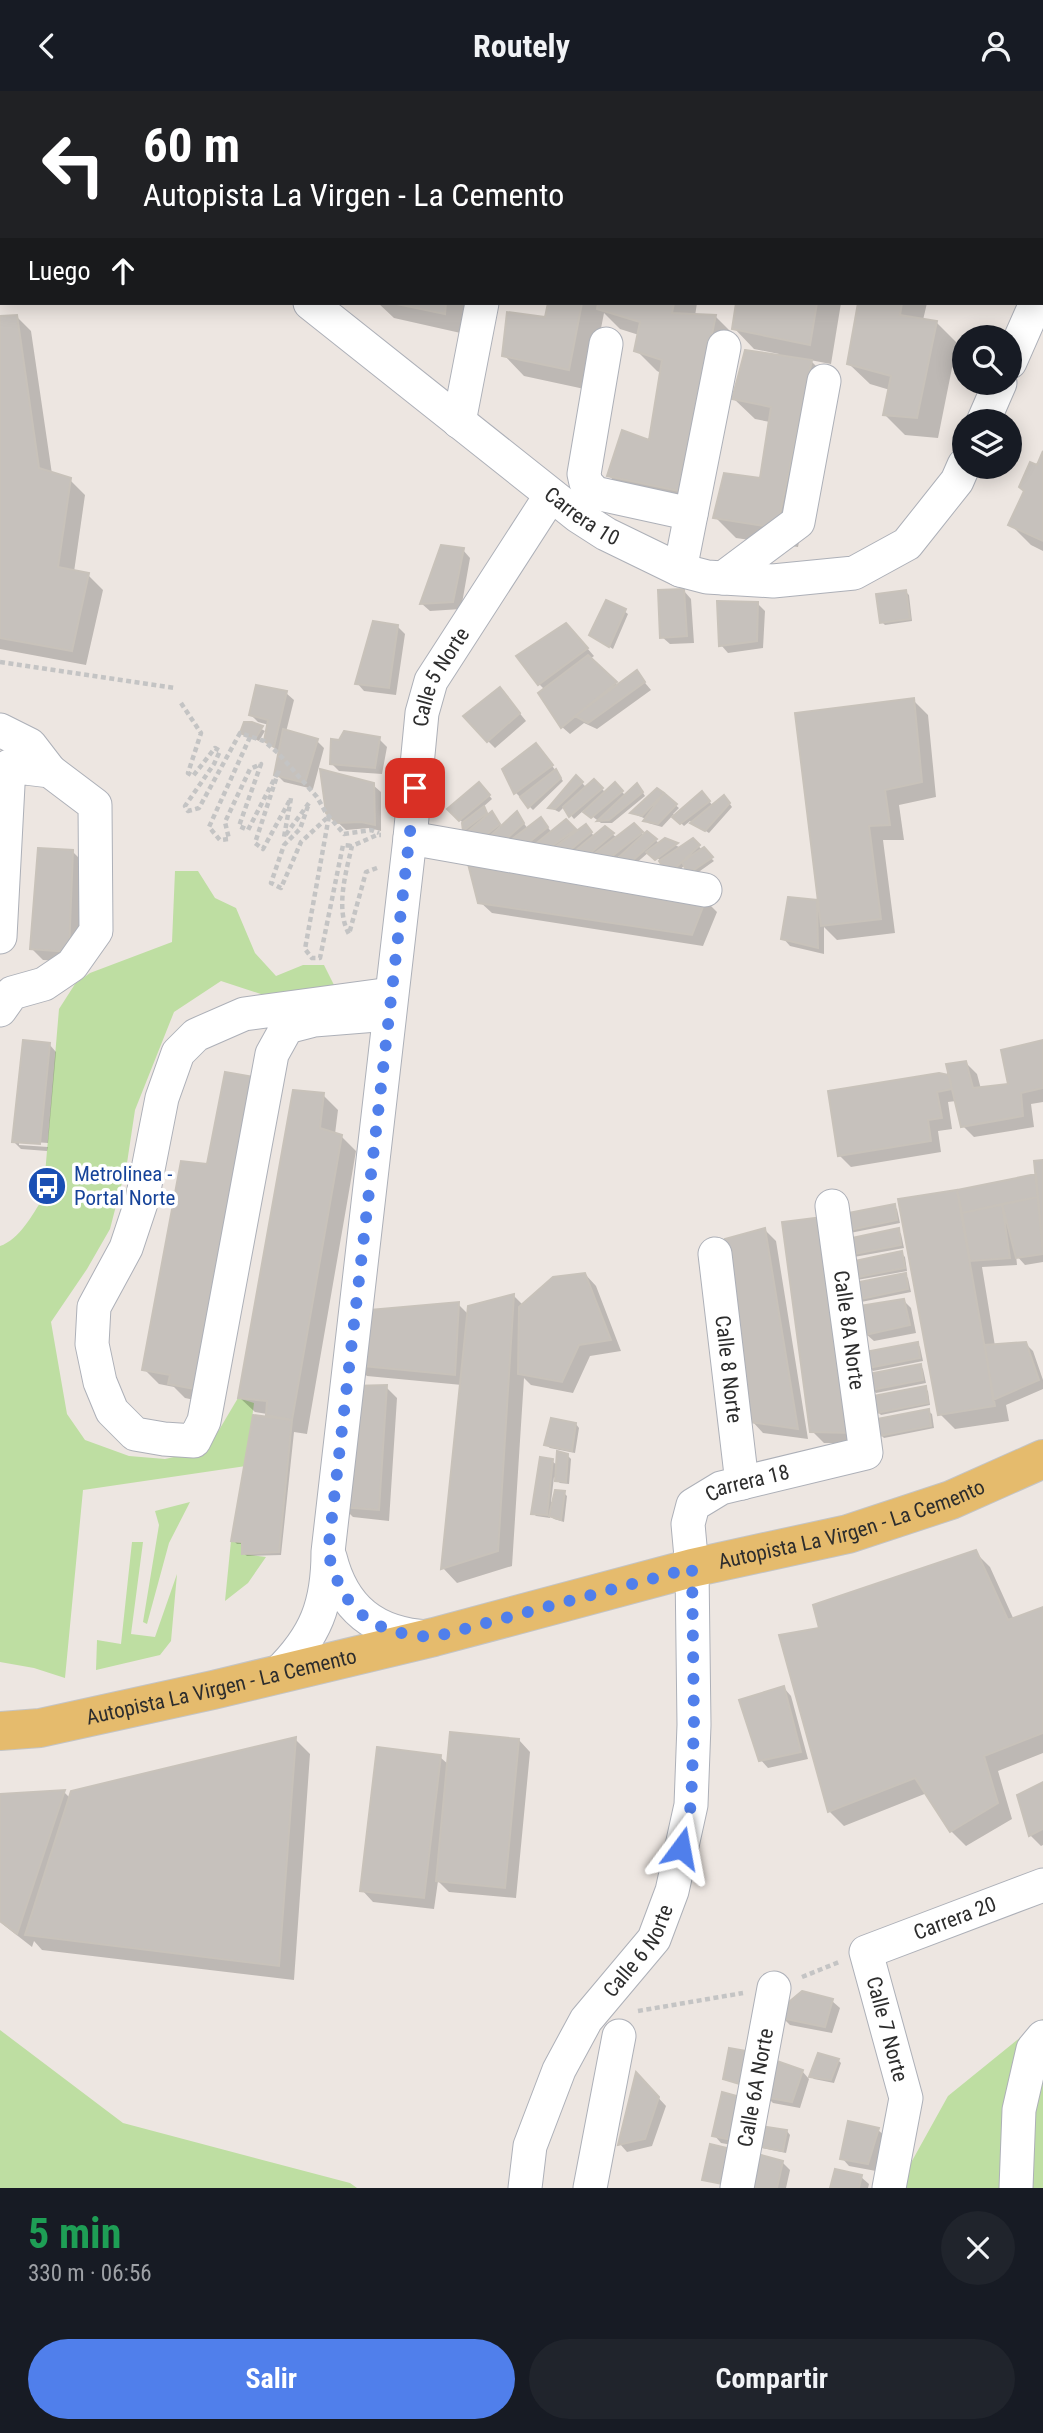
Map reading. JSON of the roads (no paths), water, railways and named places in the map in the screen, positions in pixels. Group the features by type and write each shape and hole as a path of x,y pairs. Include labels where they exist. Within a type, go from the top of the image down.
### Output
{"main road":[{"name":"Autopista La Virgen - La Cemento","path":"0,1731 40,1728 213,1690 434,1637 692,1568 848,1534 951,1500 1043,1459"}],"street":[{"name":"Carrera 10","path":"313,305 551,495 606,534 680,570 707,577 773,581 854,573 906,544 958,479"},
{"path":"459,422 482,305"},
{"path":"1022,335 1035,305"},
{"path":"606,344 584,474 586,483 595,493 691,514"},
{"path":"680,570 724,347"},
{"path":"723,578 798,521 824,381"},
{"name":"Calle 5 Norte","path":"278,1673 298,1654 312,1631 323,1606 328,1579 328,1552 390,1004 393,840 422,713 431,681 551,495"},
{"path":"0,730 30,745 50,771 94,805 96,931 72,965 44,984 12,993 0,1010"},
{"path":"0,937 9,766 50,771"},
{"path":"393,840 705,890"},
{"path":"390,1004 287,1027 272,1053 204,1421 194,1441 135,1434 112,1411 100,1382 92,1344 94,1307 126,1248 142,1200 162,1098 178,1053 197,1035 244,1014 390,1004"},
{"name":"Calle 8A Norte","path":"832,1206 866,1453"},
{"name":"Calle 8 Norte","path":"715,1254 742,1483"},
{"name":"Carrera 18","path":"692,1568 688,1524 693,1505 721,1488 866,1453"},
{"name":"Calle 5 Norte","path":"328,1552 336,1581 352,1606 375,1625 404,1636 434,1637"},
{"name":"Calle 6 Norte","path":"525,2188 530,2146 559,2070 586,2020 654,1939 671,1891 691,1805 694,1725 692,1568"},
{"name":"Carrera 20","path":"866,1952 1043,1885"},
{"name":"Calle 7 Norte","path":"866,1952 906,2098 889,2188"},
{"name":"Calle 6A Norte","path":"737,2188 775,1988"},
{"path":"590,2188 619,2036"},
{"path":"1016,2188 1018,2111 1033,2049 1043,2037"}],"place":[{"name":"Metrolinea - Portal Norte","path":"47,1186"}]}
